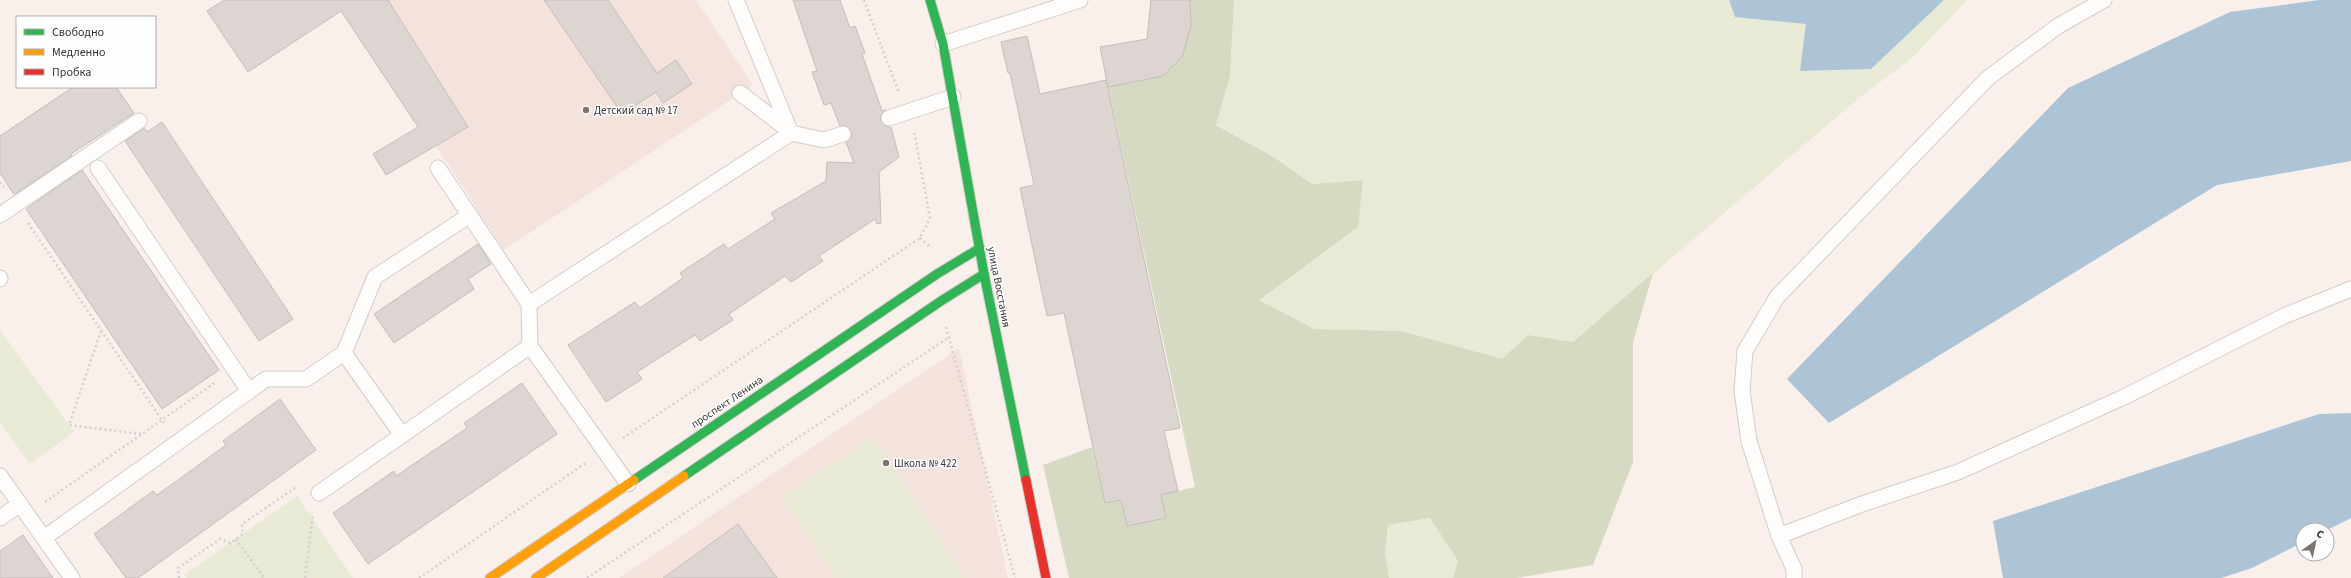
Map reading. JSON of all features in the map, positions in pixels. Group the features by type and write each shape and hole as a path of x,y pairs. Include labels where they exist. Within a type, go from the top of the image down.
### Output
{"main road":[{"name":"улица Восстания","path":"930,0 943,44 984,274 1046,578"},
{"name":"проспект Ленина","path":"490,578 931,279 980,248"},
{"path":"536,578 984,274"}],"lane":[{"path":"736,0 791,133"},
{"path":"943,44 1080,0"},
{"path":"1794,578 1794,569 1779,536 1749,441 1742,391 1745,352 1777,297 1988,78 2058,26 2104,0"},
{"path":"740,93 791,133 824,140 843,134"},
{"path":"889,118 953,97"},
{"path":"0,215 139,122"},
{"path":"529,304 791,133"},
{"path":"98,168 249,391"},
{"path":"438,168 529,304 530,346 628,484"},
{"path":"44,538 266,379 306,378 344,353 375,277 470,215"},
{"path":"1779,536 1862,504 1958,472 2124,397 2284,316 2351,288"},
{"path":"319,493 530,346"},
{"path":"344,353 402,435"},
{"path":"0,476 72,578"},
{"path":"0,518 23,509"}],"path":[{"path":"0,182 177,442"},
{"path":"419,578 604,451 920,238 930,218"},
{"path":"101,331 69,425 142,434"},
{"path":"587,578 948,338 1015,578"},
{"path":"23,509 142,434 234,369"},
{"path":"179,578 178,568 220,539 230,543 236,539 243,534 242,524 302,483 316,489 322,497 311,517 305,578"},
{"path":"236,539 264,578"}],"shaded area":[{"name":"Детский сад № 17","path":"388,0 696,0 753,85 504,250 436,146 468,127"},
{"name":"Школа № 422","path":"959,348 1008,578 619,578"}],"green space":[{"path":"1190,0 1234,0 1230,76 1216,125 1272,156 1312,184 1363,180 1358,227 1259,300 1314,329 1402,331 1502,359 1528,335 1573,342 1653,273 1633,342 1633,462 1593,565 1517,578 1453,578 1458,561 1430,518 1388,525 1385,553 1389,578 1069,578 1043,465 1092,447 1105,503 1121,500 1127,526 1166,518 1161,495 1195,487 1108,87 1163,76 1181,57 1191,26"},
{"path":"1234,0 1729,0 1735,17 1807,24 1801,71 1871,69 1944,0 1967,0 1912,58 1859,98 1573,342 1528,335 1502,359 1402,331 1314,329 1258,300 1307,263 1363,180 1312,184 1272,156 1216,124 1230,76"},
{"path":"0,330 74,432 30,464 0,423"},
{"path":"872,437 965,578 835,578 781,497"},
{"path":"297,496 353,578 187,578 184,575"},
{"path":"1431,518 1458,561 1453,578 1389,578 1385,553 1388,525"}],"water":[{"path":"1729,0 1944,0 1871,69 1800,71 1806,24 1735,17"},
{"path":"2319,0 2351,0 2351,161 2217,185 1829,423 1787,379 2068,88 2230,12"},
{"path":"2351,413 2351,518 2335,526 2335,522 2295,522 2295,546 2252,568 2221,578 2003,578 1993,521 2319,414"}],"building":[{"path":"224,0 388,0 468,127 386,175 373,154 418,127 341,11 248,72 207,11"},
{"path":"544,0 608,0 657,73 676,60 692,84 663,103 656,92 622,114"},
{"path":"793,0 840,0 850,28 855,26 865,53 862,54 882,111 886,110 880,116 881,121 887,127 891,127 899,157 879,172 881,223 877,224 875,219 819,256 823,261 791,282 785,276 729,314 733,320 700,341 695,335 637,372 642,379 606,402 568,345 635,302 640,308 683,278 680,273 724,244 728,249 775,219 771,213 826,181 827,162 854,163 846,142 852,136 851,131 845,125 840,126 831,103 824,105 812,72 817,71"},
{"path":"1151,0 1190,0 1191,26 1182,57 1163,76 1108,87 1100,47 1147,39"},
{"path":"1027,36 1040,94 1106,80 1180,428 1164,431 1178,491 1161,495 1166,518 1127,526 1121,500 1105,503 1064,313 1047,316 1020,188 1034,185 1010,73 1008,73 1001,42"},
{"path":"72,88 117,88 134,113 71,154 72,156 15,194 0,173 0,136"},
{"path":"162,122 293,319 259,341 125,141 144,128 147,132"},
{"path":"82,170 219,370 162,409 26,209"},
{"path":"478,244 491,264 468,279 474,289 394,343 374,314"},
{"path":"522,383 557,434 368,564 333,513 394,471 396,476 467,428 464,423"},
{"path":"280,399 316,450 138,578 126,578 94,534 153,491 157,495 189,472 226,445 223,441"},
{"path":"738,524 777,578 663,578"},
{"path":"23,535 53,578 0,578 0,551"}],"traffic: fast":[{"path":"930,0 943,44 984,274 1026,480"},
{"path":"634,480 937,274 980,248"},
{"path":"684,476 941,301 984,274"}],"traffic: slow":[{"path":"536,578 684,476"},
{"path":"490,578 634,480"}],"traffic: jam":[{"path":"1026,480 1046,578"}],"place":[{"name":"Детский сад № 17","path":"586,110"},
{"name":"Школа № 422","path":"886,463"}]}
